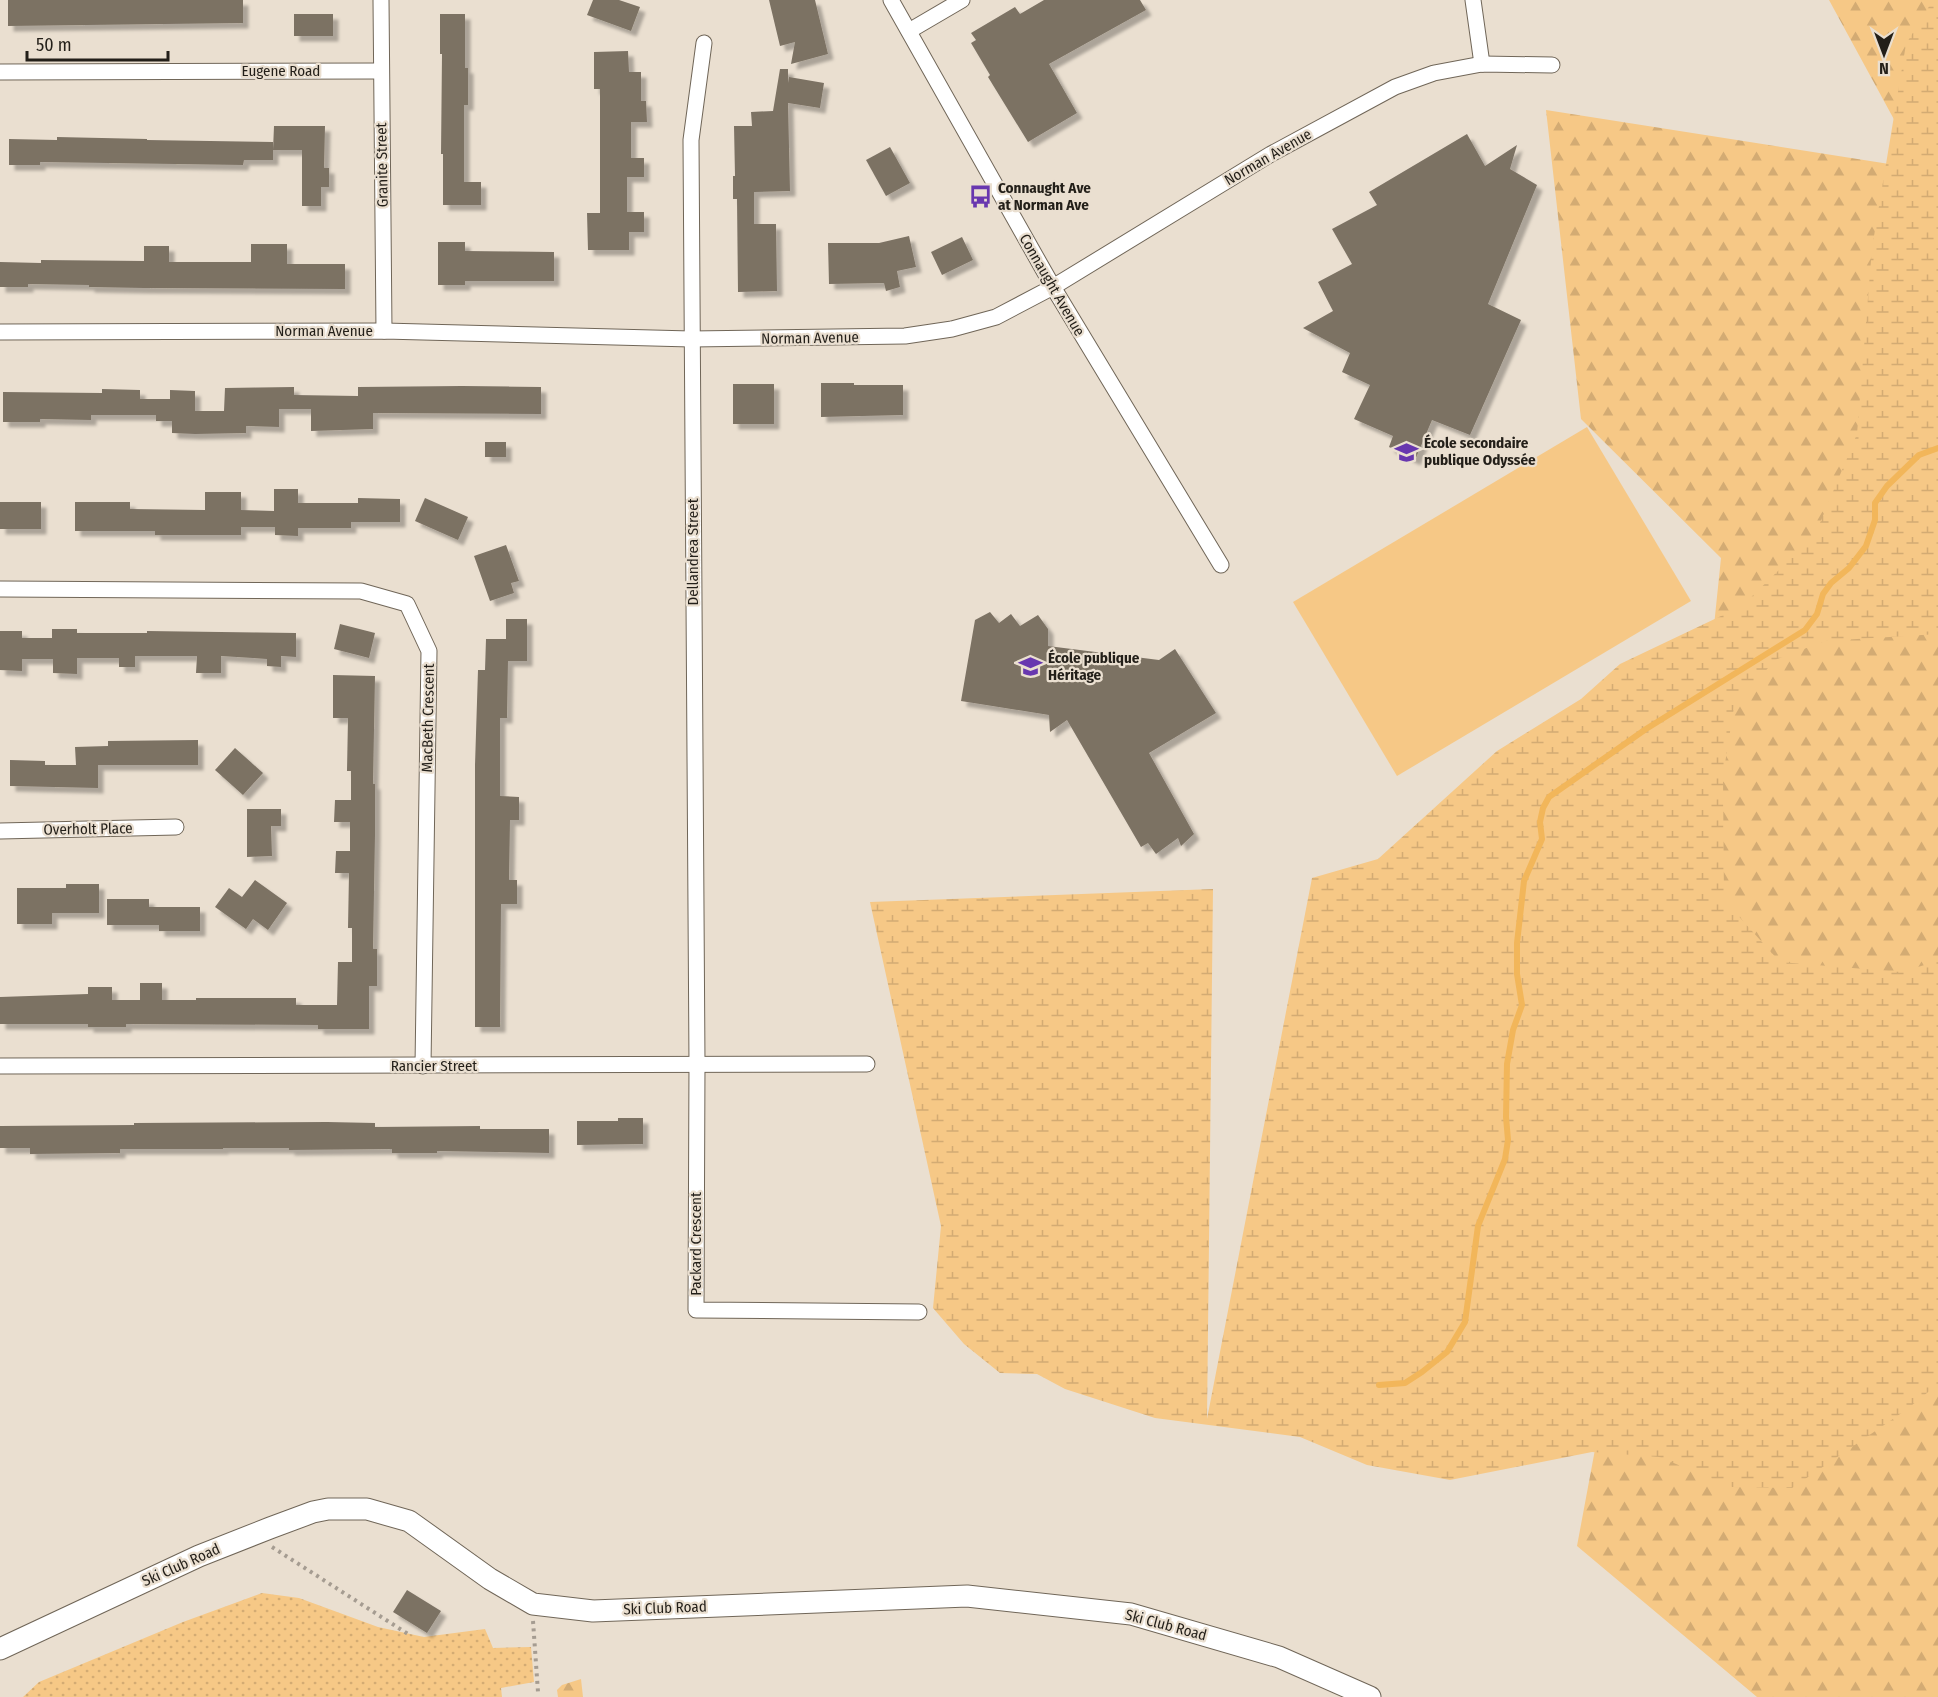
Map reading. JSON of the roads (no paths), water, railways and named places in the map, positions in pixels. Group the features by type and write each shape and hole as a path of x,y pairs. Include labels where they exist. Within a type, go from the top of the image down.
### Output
{"street":[{"name":"Granite Street","path":"381,0 384,331"},
{"name":"Connaught Avenue","path":"891,0 1053,287 1221,565"},
{"path":"909,31 962,0"},
{"path":"1473,0 1482,64"},
{"name":"Dellandrea Street","path":"697,1063 691,140 704,43"},
{"name":"Norman Avenue","path":"0,332 384,331 691,339 905,336 952,329 996,317 1053,287 1271,154 1395,87 1434,73 1482,64 1552,65"},
{"name":"Eugene Road","path":"0,72 381,71"},
{"name":"MacBeth Crescent","path":"0,589 361,591 407,604 429,651 423,1066"},
{"name":"Overholt Place","path":"0,831 176,827"},
{"name":"Packard Crescent","path":"697,1063 696,1310 919,1312"},
{"name":"Rancier Street","path":"0,1066 867,1064"},
{"name":"Ski Club Road","path":"0,1649 252,1534 313,1512 328,1509 368,1509 410,1521 490,1579 533,1604 593,1611 967,1596 1131,1614 1279,1657 1370,1697"}],"waterway":[{"path":"1379,1385 1405,1383 1422,1372 1447,1352 1465,1322 1478,1226 1505,1159 1508,1140 1507,1064 1513,1030 1522,1005 1517,974 1517,943 1524,881 1542,839 1540,822 1543,808 1549,797 1646,729 1805,630 1817,614 1823,594 1831,583 1849,568 1866,546 1875,520 1875,503 1887,486 1919,455 1938,448"}],"place":[{"name":"Connaught Ave at Norman Ave","path":"980,197"},
{"name":"École secondaire publique Odyssée","path":"1406,452"},
{"name":"École publique Héritage","path":"1030,667"}]}
